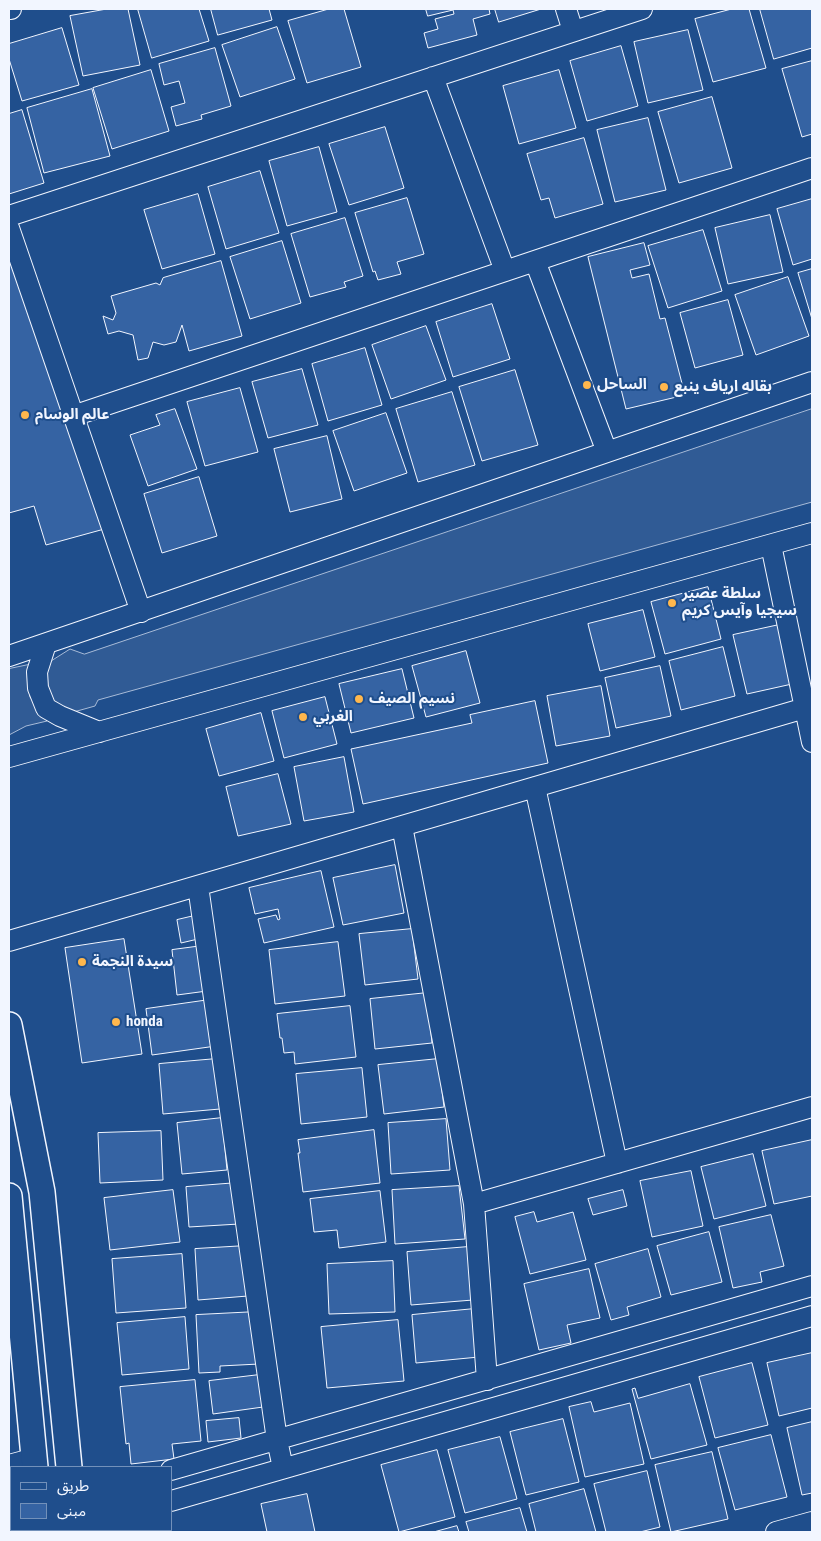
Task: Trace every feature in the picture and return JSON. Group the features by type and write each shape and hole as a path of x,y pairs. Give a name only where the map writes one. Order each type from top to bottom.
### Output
{"main road":[{"path":"9,1025 42,1192 69,1466"},
{"path":"9,1196 10,1223 35,1462"}],"street":[{"path":"566,9 573,31"},
{"path":"9,216 642,9"},
{"path":"433,77 505,271"},
{"path":"73,416 812,168"},
{"path":"9,228 140,612"},
{"path":"535,261 607,452"},
{"path":"9,656 812,382"},
{"path":"9,757 812,533"},
{"path":"771,544 812,742"},
{"path":"46,644 37,672 38,688 46,708 60,716 99,732"},
{"path":"9,941 805,708"},
{"path":"535,787 617,1163"},
{"path":"402,826 474,1204 487,1380"},
{"path":"198,886 283,1468"},
{"path":"474,1204 812,1107"},
{"path":"172,1470 812,1286"},
{"path":"172,1501 812,1316"},
{"path":"9,1465 35,1462"},
{"path":"776,1532 812,1522"}],"shaded area":[{"path":"812,409 812,502 98,700 95,706 70,713 53,705 43,676 51,661 70,649 84,654"},
{"path":"33,664 28,686 30,697 47,721 26,726 9,735 9,669"}],"building":[{"path":"107,9 128,9 140,65 83,76 70,16"},
{"path":"138,9 199,9 209,41 152,58"},
{"path":"211,9 269,9 272,20 218,35"},
{"path":"329,9 344,9 361,67 307,83 288,21"},
{"path":"426,9 489,9 490,14 473,19 477,35 428,48 424,33 438,29 435,19 454,14 453,10 428,16"},
{"path":"495,9 541,9 499,22"},
{"path":"732,9 749,9 766,68 713,82 695,19"},
{"path":"760,9 812,9 812,48 774,59"},
{"path":"277,27 295,79 240,97 222,45"},
{"path":"62,28 79,85 22,101 9,59 9,44"},
{"path":"688,30 703,90 648,103 634,42"},
{"path":"621,46 638,106 587,121 570,61"},
{"path":"215,48 231,106 201,115 202,119 176,126 171,107 185,103 179,81 164,85 159,64"},
{"path":"812,61 812,134 802,137 782,69"},
{"path":"151,70 169,131 112,149 93,88"},
{"path":"559,70 576,128 519,144 503,86"},
{"path":"92,89 110,156 44,173 27,108"},
{"path":"712,97 732,168 679,183 658,112"},
{"path":"22,110 44,183 9,194 9,114"},
{"path":"648,118 666,190 615,202 597,130"},
{"path":"385,127 404,188 349,205 329,144"},
{"path":"584,138 603,204 555,218 549,198 541,200 527,154"},
{"path":"319,147 337,212 287,226 269,161"},
{"path":"260,171 279,233 226,249 208,187"},
{"path":"198,194 215,254 162,269 144,210"},
{"path":"407,198 424,254 397,262 401,274 378,280 375,271 373,272 355,213"},
{"path":"812,199 812,259 793,265 777,209"},
{"path":"770,215 783,272 728,284 715,228"},
{"path":"345,218 363,276 344,282 346,287 310,297 291,234"},
{"path":"703,230 722,291 668,308 648,246"},
{"path":"282,241 301,303 250,319 230,257"},
{"path":"644,243 650,265 630,270 632,278 649,274 660,319 665,318 685,395 626,409 588,257"},
{"path":"9,254 108,528 46,545 34,506 9,513"},
{"path":"221,261 242,336 189,351 182,325 176,342 164,345 153,342 148,358 138,360 133,335 119,331 108,334 103,316 113,320 116,313 111,296 156,283 160,285 163,278"},
{"path":"812,269 812,319 798,273"},
{"path":"788,277 809,336 756,355 735,295"},
{"path":"728,300 743,355 695,368 680,313"},
{"path":"492,304 510,359 453,377 436,322"},
{"path":"426,326 446,380 391,399 372,345"},
{"path":"365,348 382,405 328,421 312,364"},
{"path":"302,369 318,425 268,438 252,382"},
{"path":"515,370 538,445 482,461 459,387"},
{"path":"240,388 258,452 205,466 187,402"},
{"path":"452,392 475,465 418,482 396,409"},
{"path":"175,409 197,469 148,486 130,435 160,425 156,415"},
{"path":"386,413 407,473 354,491 333,431"},
{"path":"327,436 342,499 290,512 274,449"},
{"path":"199,477 217,536 162,553 144,494"},
{"path":"708,587 721,639 665,654 651,602"},
{"path":"643,610 655,657 600,671 588,624"},
{"path":"779,625 792,684 747,694 733,635"},
{"path":"723,647 735,696 681,710 669,661"},
{"path":"466,651 480,703 426,717 412,666"},
{"path":"660,666 671,716 616,728 605,678"},
{"path":"402,669 414,718 351,733 339,684"},
{"path":"601,686 610,736 556,746 547,696"},
{"path":"325,697 337,744 284,758 272,711"},
{"path":"535,701 548,763 363,804 351,749 472,723 470,715"},
{"path":"261,713 274,761 219,776 206,729"},
{"path":"344,757 354,812 304,821 294,767"},
{"path":"278,774 291,824 238,836 226,787"},
{"path":"395,865 404,913 343,925 333,878"},
{"path":"321,871 334,927 264,943 258,919 276,915 278,920 280,919 278,909 255,914 249,888"},
{"path":"194,916 198,939 181,943 177,920"},
{"path":"412,929 418,979 365,985 359,934"},
{"path":"124,939 142,1054 82,1063 65,948"},
{"path":"338,942 345,996 275,1004 269,950"},
{"path":"202,946 207,991 177,995 172,950"},
{"path":"427,993 432,1043 375,1049 370,999"},
{"path":"209,1000 216,1046 152,1055 146,1009"},
{"path":"350,1006 356,1057 295,1064 294,1052 284,1053 277,1014"},
{"path":"216,1059 220,1109 163,1114 159,1064"},
{"path":"438,1059 444,1107 384,1114 378,1065"},
{"path":"362,1068 367,1117 301,1124 296,1074"},
{"path":"222,1118 227,1170 182,1174 177,1123"},
{"path":"446,1119 450,1170 391,1174 388,1123"},
{"path":"374,1130 380,1183 303,1192 298,1140"},
{"path":"161,1131 163,1180 100,1183 98,1133"},
{"path":"812,1140 812,1196 774,1204 762,1151"},
{"path":"753,1154 766,1206 714,1219 701,1167"},
{"path":"691,1171 703,1226 652,1237 640,1181"},
{"path":"237,1183 239,1224 189,1227 186,1187"},
{"path":"459,1186 465,1239 395,1244 392,1190"},
{"path":"173,1190 180,1242 110,1250 104,1198"},
{"path":"623,1190 627,1206 593,1215 588,1199"},
{"path":"380,1191 386,1242 339,1248 337,1230 314,1232 310,1199"},
{"path":"534,1212 537,1222 573,1212 586,1260 530,1274 515,1217"},
{"path":"771,1215 784,1266 760,1272 762,1282 733,1288 719,1227"},
{"path":"709,1232 722,1282 671,1295 657,1246"},
{"path":"245,1246 248,1296 198,1300 195,1249"},
{"path":"468,1247 473,1300 411,1305 407,1252"},
{"path":"648,1249 661,1297 627,1307 629,1315 611,1320 595,1264"},
{"path":"182,1254 186,1308 116,1313 112,1259"},
{"path":"393,1261 395,1312 329,1314 327,1264"},
{"path":"589,1269 600,1318 567,1325 571,1343 539,1350 524,1284"},
{"path":"474,1309 479,1357 416,1363 412,1315"},
{"path":"256,1312 259,1364 220,1366 220,1372 199,1373 196,1315"},
{"path":"185,1317 189,1369 122,1375 117,1323"},
{"path":"398,1320 404,1381 327,1388 321,1327"},
{"path":"812,1353 812,1408 779,1416 767,1363"},
{"path":"752,1363 768,1425 715,1438 699,1377"},
{"path":"259,1375 263,1407 213,1414 209,1381"},
{"path":"195,1380 201,1441 172,1444 174,1459 131,1464 129,1443 126,1444 120,1387"},
{"path":"690,1384 707,1445 651,1459 632,1389 635,1388 638,1398"},
{"path":"591,1402 594,1412 630,1403 644,1464 585,1477 569,1407"},
{"path":"239,1418 241,1438 208,1442 206,1421"},
{"path":"563,1419 579,1482 526,1495 510,1432"},
{"path":"812,1422 812,1493 802,1495 787,1428"},
{"path":"771,1435 787,1497 735,1510 718,1448"},
{"path":"500,1437 517,1499 465,1513 448,1450"},
{"path":"437,1450 455,1517 399,1532 381,1465"},
{"path":"712,1452 728,1519 671,1532 655,1465"},
{"path":"647,1471 660,1527 640,1532 606,1532 594,1484"},
{"path":"584,1489 596,1532 536,1532 529,1504"},
{"path":"307,1494 315,1532 267,1532 261,1504"},
{"path":"520,1508 527,1532 469,1532 466,1522"},
{"path":"457,1526 459,1532 434,1532"}],"place":[{"name":"الساحل","path":"587,385"},
{"name":"بقاله ارياف ينبع","path":"664,387"},
{"name":"عالم الوسام","path":"25,415"},
{"name":"سلطة عصير سيجيا وآيس كريم","path":"672,603"},
{"name":"نسيم الصيف","path":"359,699"},
{"name":"الغربي","path":"303,717"},
{"name":"سيدة النجمة","path":"82,962"},
{"name":"honda","path":"116,1022"}]}
